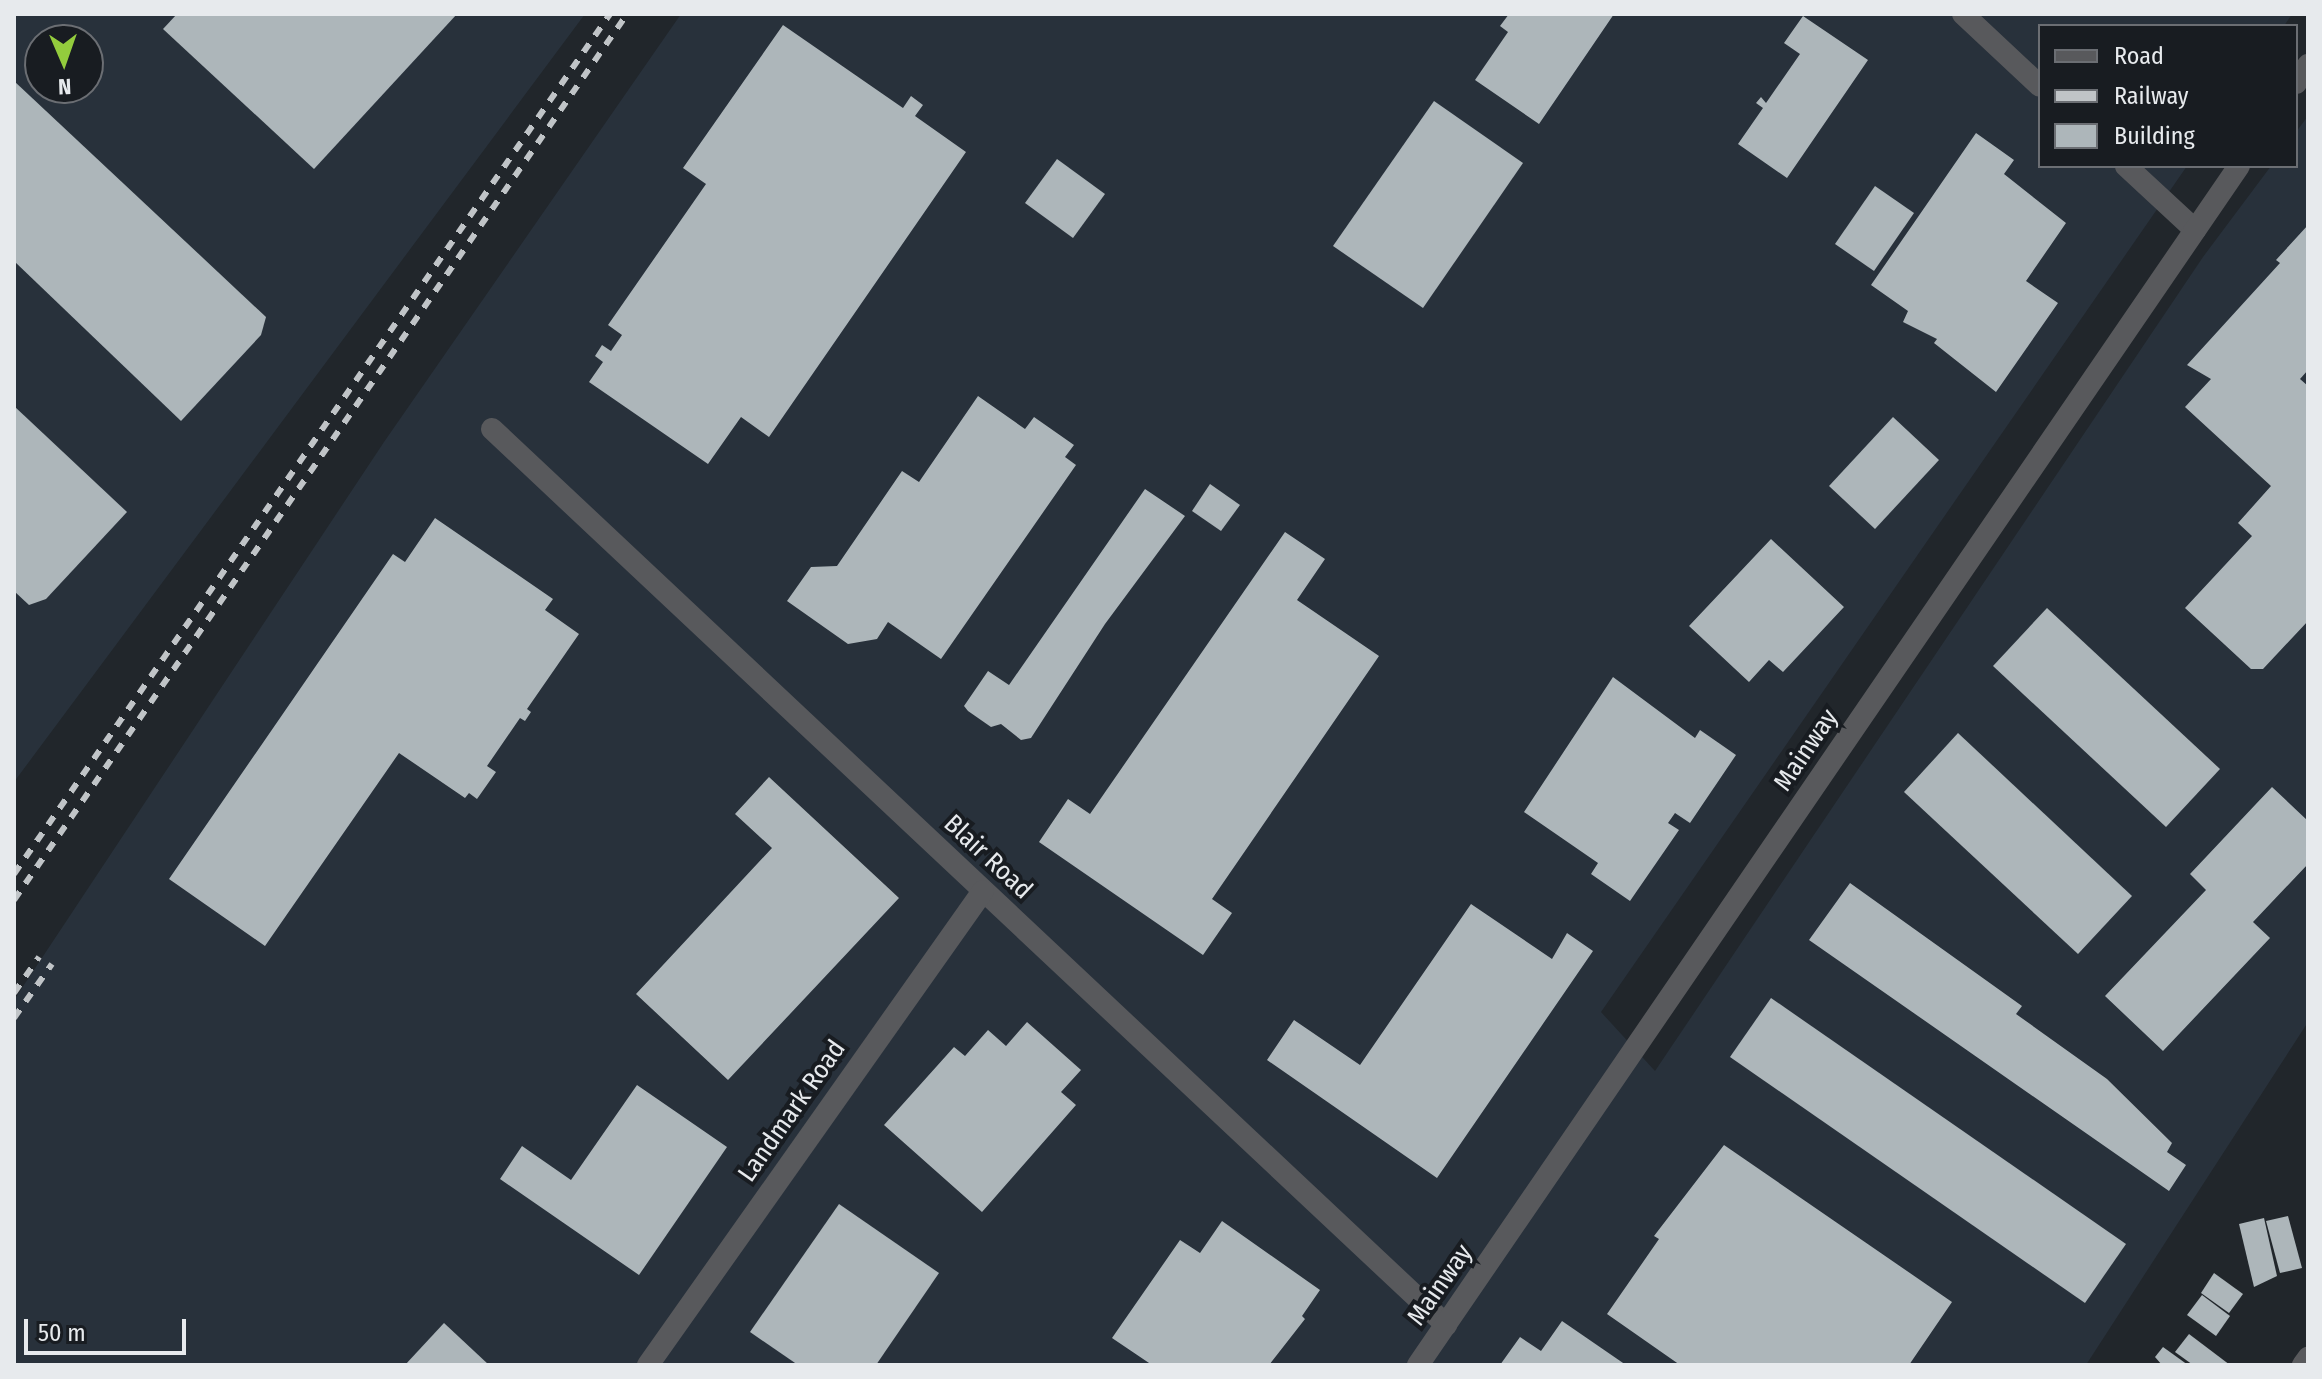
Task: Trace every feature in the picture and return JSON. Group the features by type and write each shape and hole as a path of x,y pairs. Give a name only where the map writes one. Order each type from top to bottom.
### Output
{"street":[{"path":"1963,14 2038,84"},
{"path":"2128,168 2195,230"},
{"name":"Mainway","path":"1418,1365 2238,168"},
{"name":"Blair Road","path":"492,429 1446,1325"},
{"name":"Landmark Road","path":"648,1365 983,891"},
{"path":"2303,1365 2308,1358"}],"shaded area":[{"path":"14,14 585,14 14,782"},
{"path":"681,14 2292,14 2285,24 2038,24 2038,168 2186,168 1601,1012 1655,1071 2203,257 2270,168 2298,168 2298,129 2308,116 2308,1022 2086,1365 14,1365 14,1000 384,442"}],"building":[{"path":"177,14 457,14 314,169 163,29"},
{"path":"1509,14 1614,14 1539,124 1475,80 1508,32 1500,26"},
{"path":"1803,16 1868,60 1787,178 1738,144 1763,108 1756,103 1761,97 1766,103 1800,54 1784,43"},
{"path":"783,25 903,108 911,96 923,105 915,116 966,152 769,437 741,417 708,464 589,382 603,362 595,356 602,345 611,351 622,335 608,325 706,184 683,168"},
{"path":"14,81 24,90 24,104 39,104 266,317 261,335 181,421 14,261"},
{"path":"1434,101 1523,163 1423,308 1333,246"},
{"path":"1976,133 2014,160 2004,174 2066,223 2026,281 2058,303 1996,392 1934,343 1937,339 1903,322 1908,311 1871,285"},
{"path":"1057,159 1105,194 1073,238 1025,203"},
{"path":"1875,186 1914,213 1874,271 1835,244"},
{"path":"2308,225 2308,370 2300,379 2308,386 2308,621 2263,669 2251,669 2185,608 2252,536 2238,523 2271,486 2185,407 2211,379 2187,365 2280,263 2276,260"},
{"path":"978,396 1025,429 1034,417 1074,445 1065,457 1076,465 941,659 888,622 877,639 848,644 787,601 811,567 837,566 902,471 919,482"},
{"path":"14,406 127,512 46,599 29,605 14,591"},
{"path":"1893,417 1939,460 1875,529 1829,486"},
{"path":"1210,484 1240,505 1221,531 1192,511"},
{"path":"1145,489 1185,516 1105,624 1031,738 1021,740 1001,724 991,727 968,711 964,706 988,671 1009,685"},
{"path":"435,518 553,599 545,610 579,634 527,709 531,712 525,721 520,718 487,766 496,772 477,799 469,793 465,798 399,753 265,946 169,879 393,554 405,562"},
{"path":"1285,532 1325,559 1297,600 1379,656 1212,899 1232,913 1203,955 1039,842 1068,799 1090,814"},
{"path":"1771,539 1844,607 1783,672 1769,660 1749,682 1689,626"},
{"path":"2047,608 2220,769 2166,827 1993,666"},
{"path":"1613,677 1695,738 1700,730 1736,755 1690,823 1675,813 1668,823 1679,830 1630,901 1591,874 1598,863 1524,812"},
{"path":"1958,733 2132,896 2078,954 1904,792"},
{"path":"769,777 899,898 728,1080 636,994 772,848 735,814"},
{"path":"2272,787 2308,821 2308,864 2253,922 2270,938 2163,1051 2105,996 2206,890 2190,874"},
{"path":"1850,883 2022,1006 2016,1014 2107,1079 2172,1143 2167,1152 2186,1165 2169,1191 1809,940"},
{"path":"1471,904 1552,959 1567,933 1593,951 1437,1178 1267,1060 1294,1020 1360,1065"},
{"path":"1771,998 2126,1244 2085,1303 1730,1057"},
{"path":"1027,1022 1081,1070 1061,1092 1076,1105 982,1212 884,1125 954,1047 965,1056 988,1030 1006,1046"},
{"path":"637,1085 727,1147 639,1275 500,1179 522,1146 571,1180"},
{"path":"1724,1145 1952,1302 1909,1365 1680,1365 1607,1314 1659,1239 1654,1236"},
{"path":"839,1204 939,1273 876,1365 798,1365 750,1332"},
{"path":"2288,1216 2302,1268 2280,1273 2266,1221"},
{"path":"2264,1218 2277,1276 2254,1287 2239,1224"},
{"path":"1222,1221 1320,1290 1302,1316 1305,1319 1269,1365 1152,1365 1112,1338 1180,1240 1200,1253"},
{"path":"2214,1273 2243,1294 2229,1313 2201,1293"},
{"path":"2202,1295 2230,1316 2216,1336 2187,1315"},
{"path":"1562,1321 1626,1365 1500,1365 1520,1337 1541,1351"},
{"path":"444,1323 489,1365 405,1365"},
{"path":"2189,1334 2230,1365 2193,1365 2175,1352"},
{"path":"2163,1347 2188,1365 2162,1365 2155,1357"}],"railway":[{"path":"14,874 610,14"},
{"path":"14,900 627,14"},
{"path":"14,993 39,957"},
{"path":"14,1018 52,964"}]}
